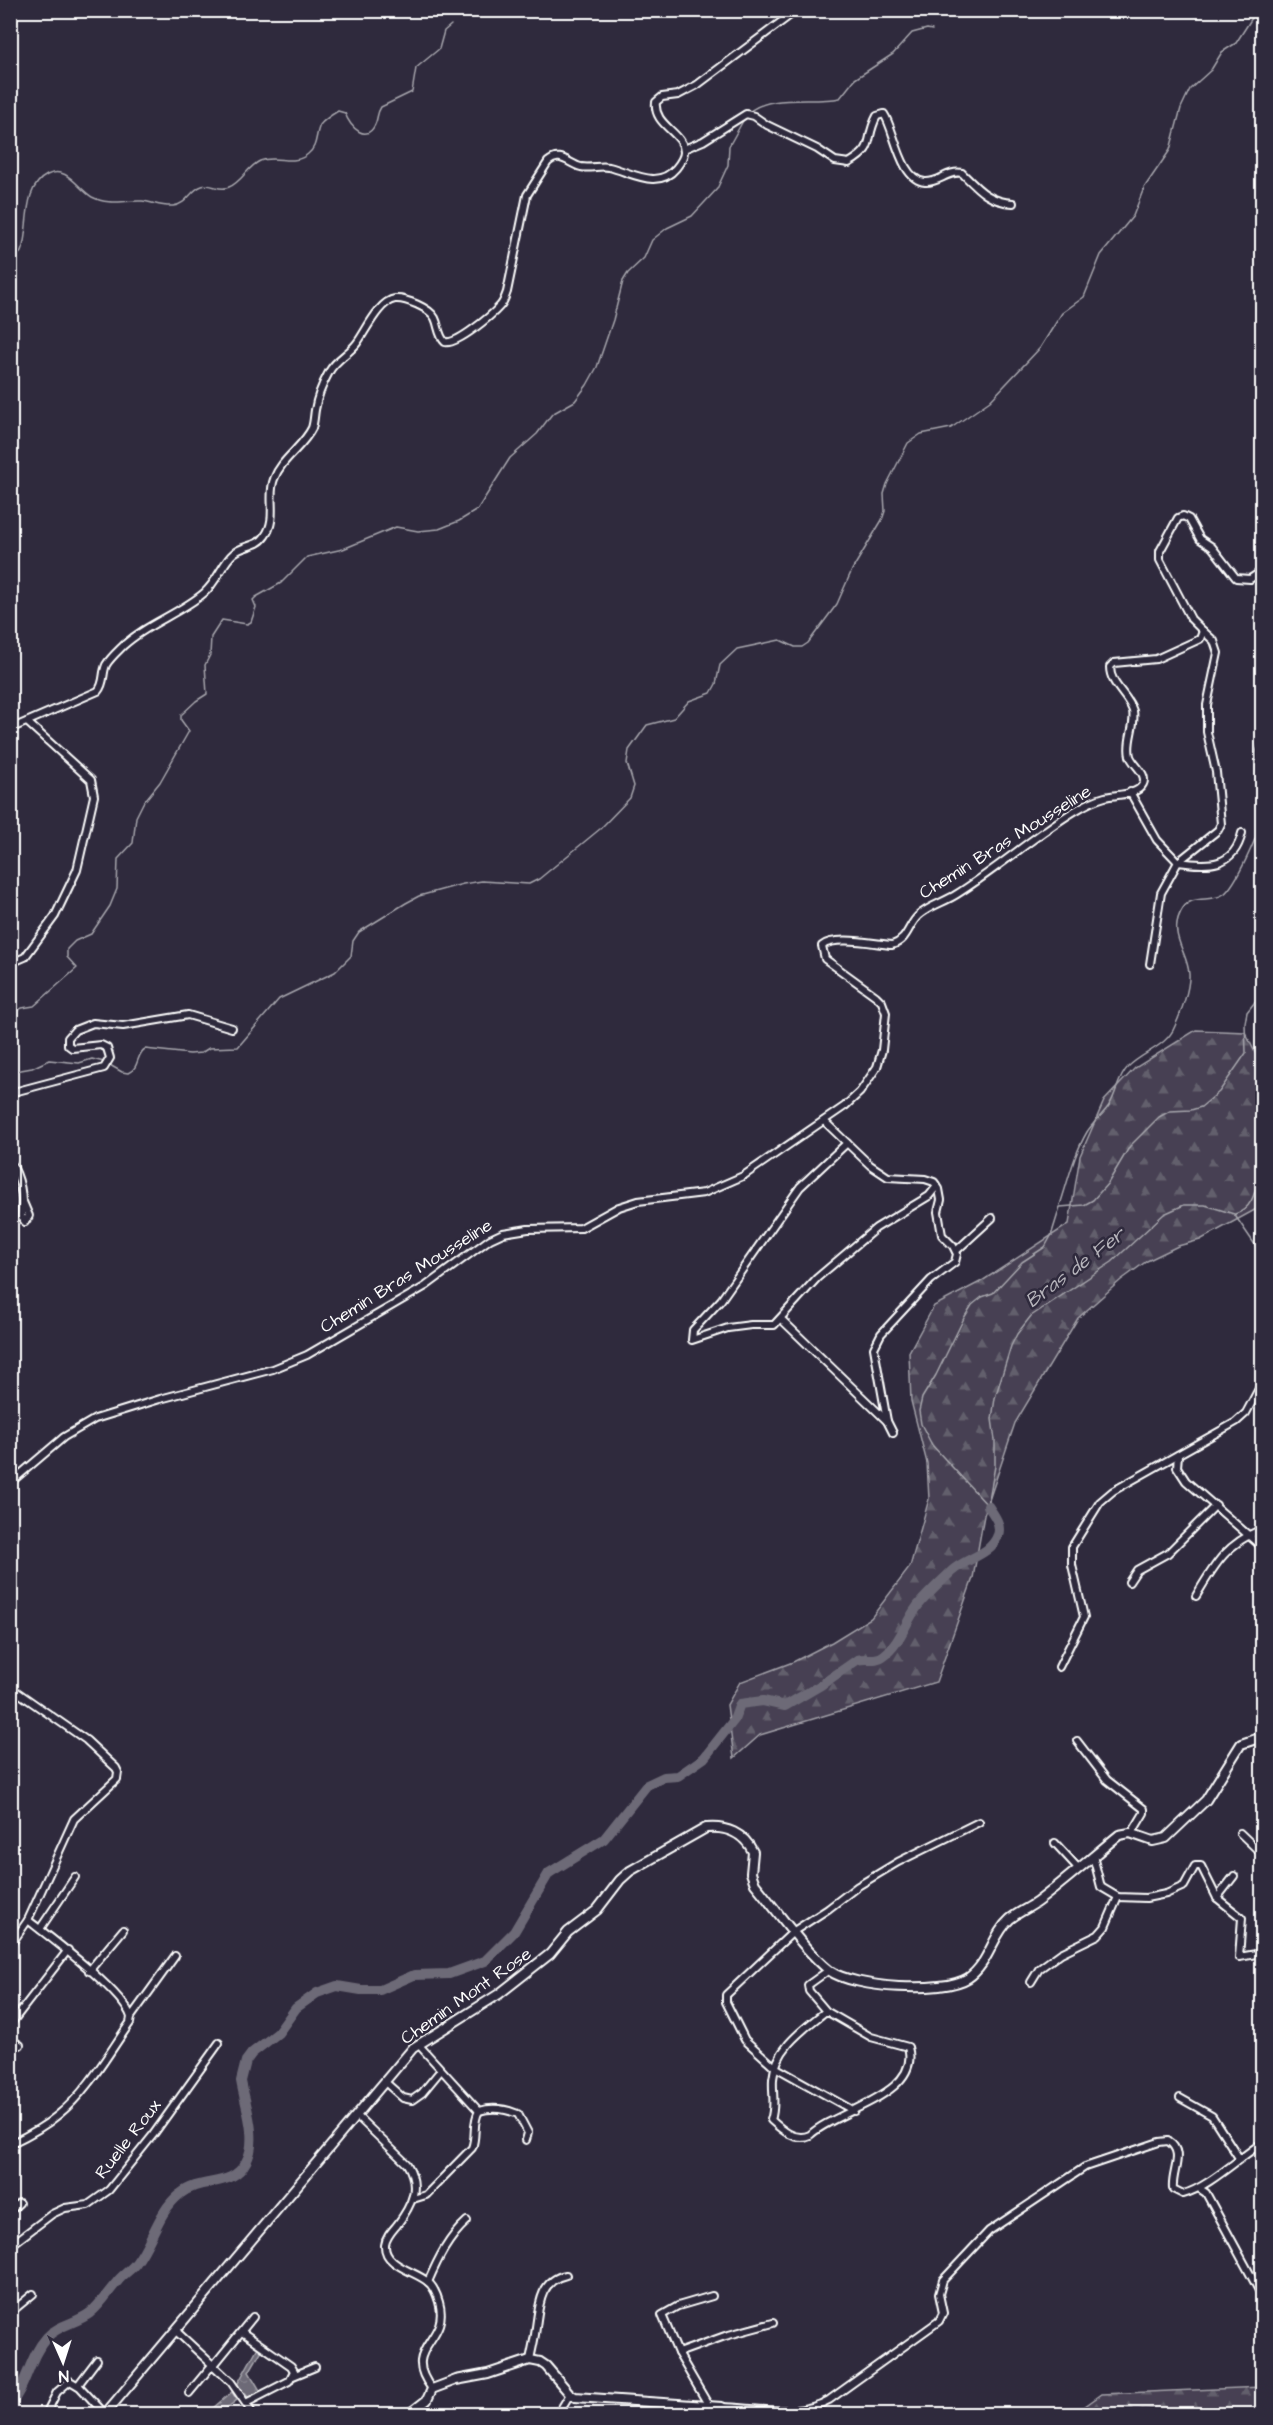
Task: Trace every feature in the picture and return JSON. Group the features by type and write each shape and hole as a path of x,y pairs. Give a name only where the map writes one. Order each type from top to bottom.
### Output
{"street":[{"path":"10,729 98,691 102,687 107,664 124,645 143,629 191,603 220,575 234,553 262,540 272,520 273,480 312,427 316,403 329,370 356,344 386,303 396,299 402,300 431,312 436,320 441,339 450,343 465,335 499,307 507,292 527,195 548,162 556,156 581,167 606,166 657,181 670,175 680,164 685,153 683,143 663,123 656,109 656,102 662,97 678,95 697,86 797,10"},
{"path":"684,149 703,141 746,114 817,149 835,161 849,163 864,153 869,144 876,116 884,114 888,120 894,144 910,171 918,179 931,181 955,171 962,173 984,195 999,202 1012,203"},
{"path":"1150,964 1161,893 1178,862 1218,830 1221,824 1216,772 1207,732 1207,705 1218,653 1214,641 1191,618 1160,560 1161,551 1178,518 1183,516 1189,519 1200,539 1212,547 1236,578 1250,579 1263,571"},
{"path":"1203,631 1200,639 1167,656 1114,663 1110,668 1112,678 1133,711 1130,756 1144,780 1139,788 1130,792 1157,840 1178,862 1200,865 1217,863 1233,854 1239,847 1242,832"},
{"path":"10,957 18,960 25,957 55,916 77,870 94,796 91,780 27,722"},
{"name":"Chemin Bras Mousseline","path":"10,1483 64,1437 95,1419 273,1369 308,1355 426,1286 490,1239 503,1233 528,1229 581,1228 619,1207 638,1201 704,1192 743,1176 824,1121 860,1092 877,1067 882,1050 886,1013 882,1002 825,959 822,946 826,942 839,940 892,945 899,943 904,939 916,917 966,888 1059,821 1103,797 1130,792"},
{"path":"10,1093 104,1068 110,1058 107,1048 101,1045 72,1048 68,1045 68,1038 75,1030 88,1024 123,1026 188,1015 232,1028"},
{"path":"824,1121 870,1165 888,1177 925,1179 937,1186 941,1200 938,1212 939,1224 942,1234 956,1251"},
{"path":"847,1143 800,1187 721,1300 693,1330 692,1340 728,1328 751,1324 771,1326 781,1320 817,1278 876,1228 929,1196 937,1186"},
{"path":"10,1161 21,1183 23,1202"},
{"path":"892,1433 887,1421 874,1348 881,1334 924,1287 955,1262 956,1251 992,1218"},
{"path":"781,1320 887,1421"},
{"path":"1059,1667 1084,1617 1072,1565 1071,1554 1074,1541 1100,1502 1107,1495 1242,1418 1263,1383"},
{"path":"1178,1455 1180,1474 1263,1547"},
{"path":"1129,1582 1137,1570 1168,1553 1216,1505"},
{"path":"1196,1596 1222,1555 1247,1535 1263,1529"},
{"path":"10,1687 86,1740 118,1772 117,1779 75,1819 28,1920 10,1946"},
{"path":"1077,1741 1107,1780 1143,1809 1144,1813 1132,1833 1153,1841 1166,1838 1206,1800 1241,1744 1263,1737"},
{"path":"854,2111 775,2067 745,2040 725,1999 730,1991 794,1931 858,1886 898,1862 979,1822"},
{"name":"Chemin Mont Rose","path":"105,2414 418,2044 499,1994 550,1954 568,1932 597,1910 620,1880 630,1871 706,1828 718,1827 734,1832 748,1842 753,1852 750,1873 752,1880 813,1955 829,1970 845,1977 923,1989 955,1984 968,1978 977,1970 1009,1919 1037,1902 1119,1835 1132,1833"},
{"path":"1240,1833 1263,1854"},
{"path":"1055,1843 1078,1868"},
{"path":"1093,1856 1101,1887 1118,1898 1146,1898 1176,1891 1184,1886 1193,1868 1199,1865 1204,1870 1217,1898 1240,1916 1243,1922 1239,1957 1263,1953"},
{"path":"40,1929 75,1876"},
{"path":"1217,1898 1234,1876"},
{"path":"1031,1982 1039,1969 1061,1953 1098,1935 1105,1927 1118,1898"},
{"path":"28,1920 68,1950 126,2006 131,2017"},
{"path":"89,1971 123,1930"},
{"path":"10,2025 68,1950"},
{"path":"10,2144 40,2128 59,2114 79,2094 175,1956"},
{"path":"826,2011 801,2029 775,2067 773,2079 775,2105 771,2120 790,2135 806,2137 815,2130 854,2111 901,2081 910,2064 909,2050 906,2046 871,2037 826,2011 809,1990 808,1985 829,1970"},
{"path":"10,2039 20,2045"},
{"name":"Ruelle Roux","path":"10,2246 52,2214 65,2208 88,2205 109,2190 153,2135 219,2043"},
{"path":"418,2044 478,2110"},
{"path":"385,2082 403,2098 412,2100 422,2093 441,2070"},
{"path":"1180,2098 1212,2116 1239,2158"},
{"path":"478,2110 499,2109 518,2114 528,2133 526,2140"},
{"path":"413,2199 420,2199 426,2195 472,2148 475,2138 475,2116 478,2110"},
{"path":"356,2115 407,2164 415,2183 413,2199 388,2237 385,2246 387,2255 392,2261 428,2282 435,2291 441,2316 436,2334 421,2356 420,2367 423,2377 432,2389"},
{"path":"409,2415 427,2400 432,2389 456,2379 488,2374 530,2360 546,2366 570,2394 586,2398 709,2406 724,2411 812,2408 829,2400 939,2321 943,2313 939,2294 943,2280 989,2231 1085,2167 1168,2140 1177,2151 1173,2189 1183,2194 1200,2189 1239,2158 1263,2143"},
{"path":"1200,2189 1206,2193 1263,2296"},
{"path":"10,2211 19,2203"},
{"path":"428,2282 445,2246 467,2221"},
{"path":"530,2360 541,2296 550,2282 558,2276 566,2275"},
{"path":"10,2313 33,2294"},
{"path":"709,2406 678,2353 662,2318 663,2313 712,2296"},
{"path":"189,2393 243,2332 253,2317"},
{"path":"678,2353 716,2338 773,2323"},
{"path":"176,2331 214,2364 253,2415"},
{"path":"243,2332 291,2366 293,2376"},
{"path":"78,2385 97,2360"},
{"path":"246,2403 289,2381 293,2376 315,2367"},
{"path":"46,2415 57,2392 70,2381 78,2385 105,2414"},
{"path":"558,2415 570,2394"}],"green space":[{"path":"1196,1030 1245,1032 1262,1067 1262,1206 1200,1240 1178,1246 1147,1261 1121,1280 1078,1318 1015,1423 984,1515 973,1578 936,1682 760,1735 734,1758 727,1705 740,1682 793,1662 871,1618 910,1567 929,1499 927,1463 911,1401 909,1352 934,1306 982,1281 1069,1224 1080,1156 1104,1101 1135,1068"},
{"path":"1262,2387 1262,2414 1074,2414 1102,2394"}],"water":[{"path":"258,2347 262,2350 249,2372 261,2392 249,2398 237,2385"},
{"path":"232,2392 237,2400 219,2414 206,2414"}],"waterway":[{"path":"108,1064 128,1073 132,1071 145,1049 190,1054 201,1053 209,1048 238,1047 279,999 335,972 351,956 353,941 359,932 406,903 419,896 463,884 482,881 529,884 539,879 600,829 630,798 634,786 627,763 629,750 647,725 674,718 689,701 711,693 716,684 720,665 737,649 780,640 795,647 802,647 808,643 837,604 852,570 882,520 887,484 908,443 921,434 951,428 990,401 1040,348 1062,313 1084,297 1101,255 1133,216 1144,188 1170,150 1181,108 1190,89 1211,70 1222,52 1236,43 1257,10"},
{"path":"10,264 21,252 23,246 30,197 39,181 47,175 54,173 66,175 98,200 142,201 169,206 182,203 194,191 205,185 229,187 238,182 260,161 266,159 296,160 308,154 315,144 320,125 338,111 345,113 347,119 359,132 364,133 373,129 381,107 412,92 416,68 439,49 444,31 451,25"},
{"path":"748,113 757,107 779,101 840,98 855,79 893,54 912,33 932,30"},
{"path":"10,1016 22,1008 34,1006 77,968 67,957 67,949 75,941 91,934 110,906 117,889 118,859 133,843 136,817 143,803 160,782 189,731 181,720 181,715 207,694 205,665 210,655 211,637 222,620 247,624 251,622 256,607 253,600 281,583 307,557 343,549 396,527 418,531 439,529 477,510 510,458 537,434 552,414 575,401 587,385 597,367 623,281 644,258 652,240 667,228 692,216 717,189 728,165 729,146 744,119"},
{"path":"1262,696 1259,704 1262,734 1256,753 1257,773 1262,787"},
{"path":"1060,1205 1082,1140 1089,1128 1110,1104 1125,1071 1166,1039 1177,1021 1189,980 1188,966 1177,934 1178,917 1183,908 1192,901 1219,897 1229,889 1246,860 1262,821"},
{"path":"988,1506 932,1445 921,1424 919,1411 922,1398 964,1318 972,1305 982,1297 993,1293 1022,1262 1045,1247 1060,1207 1084,1205 1093,1200 1108,1183 1130,1146 1159,1117 1170,1111 1201,1107 1219,1092 1246,1053 1247,1012 1262,993"},
{"path":"10,1072 32,1068 49,1060 79,1063 92,1059 104,1062"},
{"path":"1235,1214 1242,1211 1251,1201 1262,1166"},
{"name":"Bras de Fer","path":"988,1505 995,1466 992,1419 995,1398 1011,1346 1031,1316 1112,1262 1164,1214 1184,1205 1205,1205 1234,1214 1262,1255"},
{"path":"10,2405 36,2353 47,2337 90,2313 98,2306 119,2279 136,2263 172,2201 198,2185 233,2176 246,2162 251,2143 250,2122 241,2081 246,2061 252,2053 278,2033 296,2008 317,1993 337,1986 380,1990 414,1975 449,1974 485,1961 514,1932 549,1873 604,1839 647,1785 664,1777 678,1776 704,1758 734,1720 740,1704 763,1701 785,1706 857,1660 877,1659 889,1651 917,1607 929,1593 952,1571 984,1552 995,1542 999,1527 988,1506"},
{"path":"1133,2414 1152,2410 1171,2414"}]}
